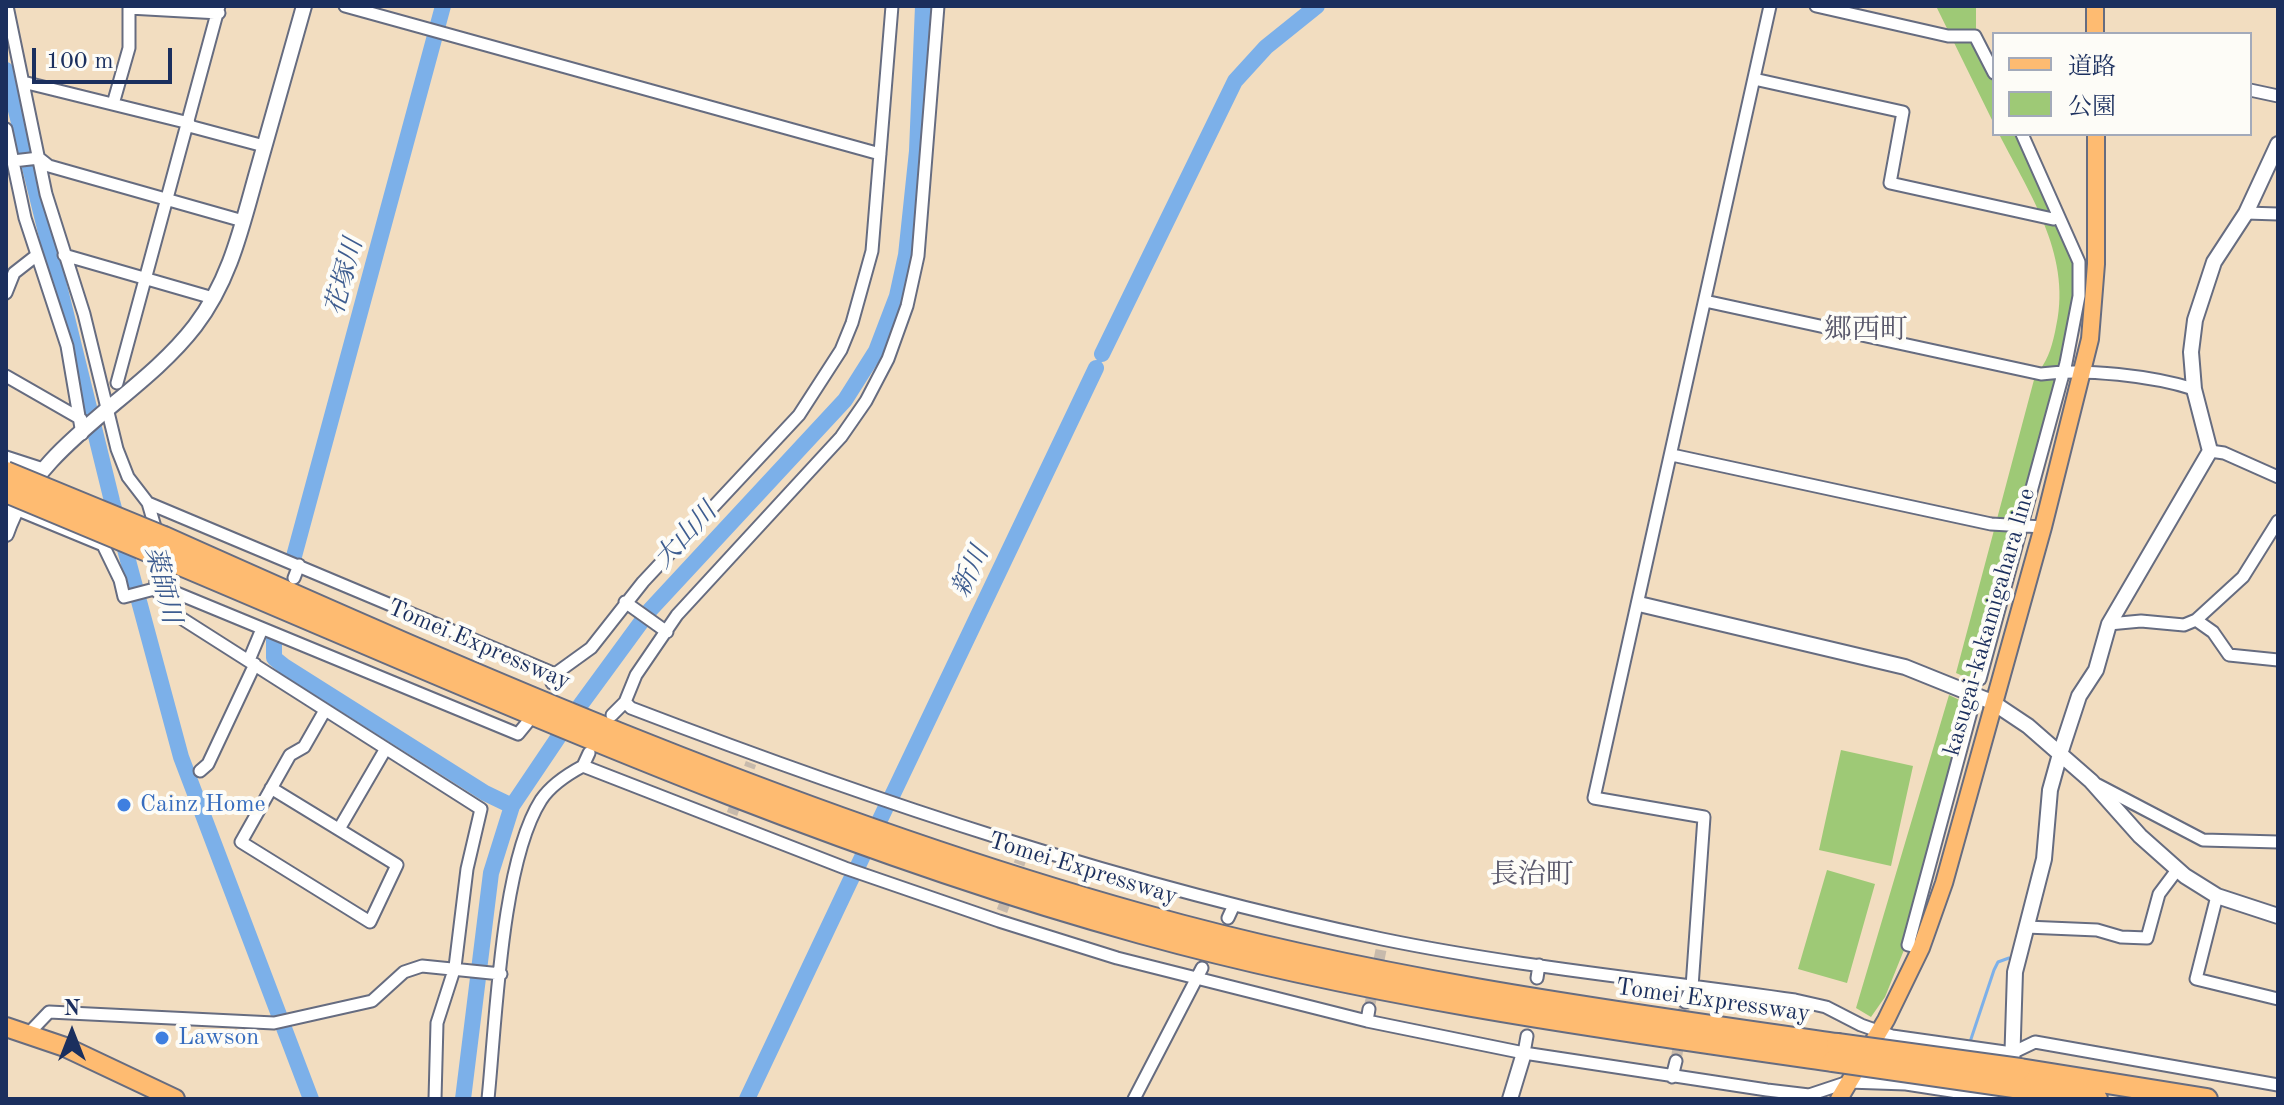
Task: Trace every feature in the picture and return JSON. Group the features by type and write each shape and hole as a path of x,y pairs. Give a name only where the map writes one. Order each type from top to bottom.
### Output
{"highway":[{"name":"Tomei Expressway","path":"6,472 164,547 541,715 597,733 884,842 1146,916 1326,961 1835,1053 2207,1099"},
{"name":"Tomei Expressway","path":"9,502 164,547"},
{"path":"6,1027 111,1067 175,1099"},
{"name":"Tomei Expressway","path":"2016,1077 2097,1099"}],"main road":[{"path":"2095,6 2095,32"},
{"name":"kasugai-kakamigahara line","path":"1839,1099 1879,1033 1921,948 1944,883 2043,527 2083,373 2096,264 2096,136"}],"street":[{"path":"7,6 37,157 84,314 106,413 128,477 148,503 159,547 151,590"},
{"path":"6,534 9,502 81,426 106,413 168,358 213,298 231,264 304,6"},
{"path":"345,6 880,154"},
{"path":"148,503 299,565 554,679 591,648 627,603 799,415 825,379 852,323 872,251 892,6"},
{"path":"488,1099 496,973 524,836 542,798 566,775 583,766 597,733 625,702 636,675 664,630 841,437 866,401 888,359 907,306 918,256 938,6"},
{"path":"1685,1002 1692,987 1704,817 1594,798 1770,6"},
{"path":"1816,6 1948,36 1975,36 1992,69"},
{"path":"113,104 129,48 129,7 219,10 117,383"},
{"path":"1754,79 1903,112 1890,183 2053,219"},
{"path":"23,82 264,146"},
{"path":"2252,90 2278,96"},
{"path":"6,129 11,161 37,255 63,332 81,426"},
{"path":"1980,679 2076,322 2079,262 2023,136"},
{"path":"2016,1077 2015,972 2044,859 2050,790 2060,754 2079,696 2096,670 2109,624 2210,451 2194,389 2191,352 2195,320 2214,262 2246,213 2278,144"},
{"path":"11,161 37,157 49,166 243,221"},
{"path":"2246,213 2278,214"},
{"path":"6,293 14,273 37,255"},
{"path":"64,255 213,298"},
{"path":"1705,301 2041,374 2083,373 2176,383 2194,389"},
{"path":"6,376 81,426"},
{"path":"2210,451 2224,453 2278,477"},
{"path":"1672,455 1991,524 2043,527"},
{"path":"6,457 43,469"},
{"path":"9,502 103,545 120,580 124,597 162,587 518,734 541,715"},
{"path":"2109,624 2141,621 2184,625 2196,620 2243,577 2278,521"},
{"path":"294,578 299,565"},
{"path":"151,590 181,618 324,712 481,809 467,869 457,968 437,1023 435,1099"},
{"path":"627,603 664,630"},
{"path":"1639,604 1905,667 1992,702 2028,726 2091,781 2140,836 2177,870 2217,896 2278,916"},
{"path":"2196,620 2213,632 2229,655 2278,660"},
{"path":"281,622 283,638"},
{"path":"200,771 208,764 252,662 262,629"},
{"path":"625,702 631,708 752,759 1022,853 1382,944 1538,972 1692,987 1826,1007 1879,1033 2016,1077"},
{"path":"1921,948 1908,945 1972,708"},
{"path":"271,788 397,865 370,922 241,842 271,788 290,755 304,747 324,712"},
{"path":"339,829 385,750"},
{"path":"583,766 1000,916 1199,974 1524,1053 1809,1095 1848,1082 1906,1084 1951,1095 2003,1099"},
{"path":"2091,781 2203,840 2278,842"},
{"path":"2026,927 2097,930 2121,937 2147,938 2159,894 2177,870"},
{"path":"2217,896 2196,979 2278,999"},
{"path":"1228,918 1234,905"},
{"path":"28,1034 49,1012 274,1023 372,1001 390,982 413,969 457,968 496,973"},
{"path":"1134,1099 1199,974"},
{"path":"1510,1099 1527,1036"},
{"path":"2016,1077 2035,1042 2278,1085"},
{"path":"1672,1077 1676,1061"}],"green space":[{"path":"1936,6 1976,6 1976,41 1992,75 1992,120"},
{"path":"2000,136 2021,136 2075,266 2075,307 1977,682 1956,673 2035,376 2050,350 2059,305 2059,279 2054,253 2036,205"},
{"path":"1949,695 1970,705 1906,945 1885,997 1871,1017 1856,1008"},
{"path":"1841,750 1913,766 1891,866 1819,850"},
{"path":"1827,870 1875,884 1847,983 1798,969"}],"waterway":[{"name":"花塚川","path":"293,560 443,6"},
{"name":"大山川","path":"463,1099 491,873 512,806 650,610 845,400 876,351 897,296 906,255 917,151 923,6"},
{"name":"新川","path":"1102,354 1235,81 1266,47 1317,6"},
{"name":"薬師川","path":"6,70 112,501 181,757 311,1099"},
{"name":"新川","path":"891,798 1096,368"},
{"name":"花塚川","path":"274,639 274,658 284,666 485,793 512,806"},
{"name":"新川","path":"857,868 886,807"},
{"name":"新川","path":"747,1099 853,875"},
{"path":"1970,1042 1994,970 1998,962 2009,958"}],"tunnel":[{"path":"732,814 751,763"},
{"path":"1002,911 1021,859"},
{"path":"1369,1009 1381,950"},
{"path":"1676,1061 1685,1002"}],"place":[{"name":"Cainz Home","path":"124,805"},
{"name":"Lawson","path":"162,1038"}],"district":[{"name":"郷西町","path":"1866,331"},
{"name":"長治町","path":"1532,876"}]}
